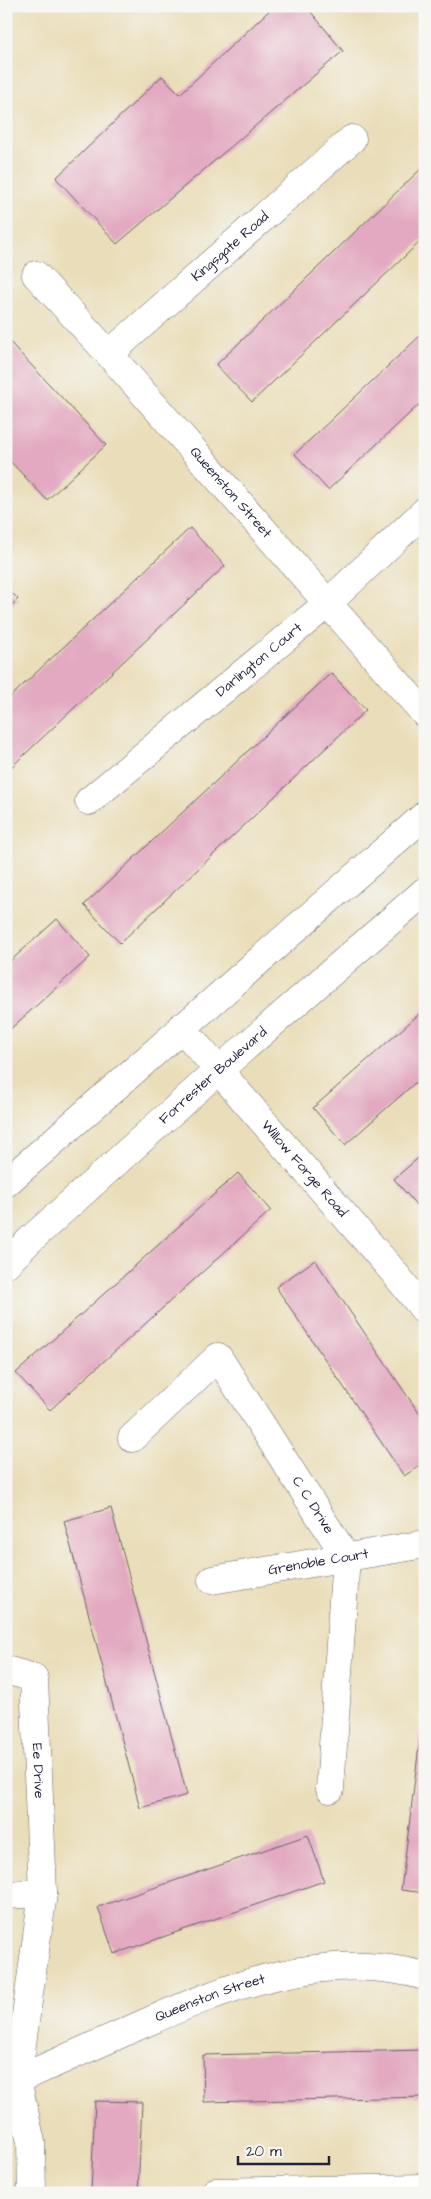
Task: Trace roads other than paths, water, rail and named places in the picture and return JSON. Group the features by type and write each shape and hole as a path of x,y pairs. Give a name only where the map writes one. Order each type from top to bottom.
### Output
{"street":[{"name":"Kingsgate Road","path":"109,354 352,139"},
{"name":"Queenston Street","path":"36,275 109,354 425,714"},
{"name":"Darlington Court","path":"89,802 328,603 425,511"},
{"path":"6,1183 425,815"},
{"name":"Forrester Boulevard","path":"6,1264 30,1240 219,1070 425,891"},
{"name":"Willow Forge Road","path":"181,1028 392,1270 425,1311"},
{"name":"C C Drive","path":"132,1438 218,1357 346,1557"},
{"name":"Grenoble Court","path":"212,1580 425,1544"},
{"path":"330,1789 346,1557"},
{"name":"Ee Drive","path":"6,1670 34,1678 43,1893 12,2080"},
{"path":"6,1896 43,1893"},
{"name":"Queenston Street","path":"12,2080 191,2002 239,1985 287,1973 335,1966 382,1967 425,1976"},
{"path":"12,2080 31,2142 32,2193"},
{"path":"214,2192 425,2188"}]}
